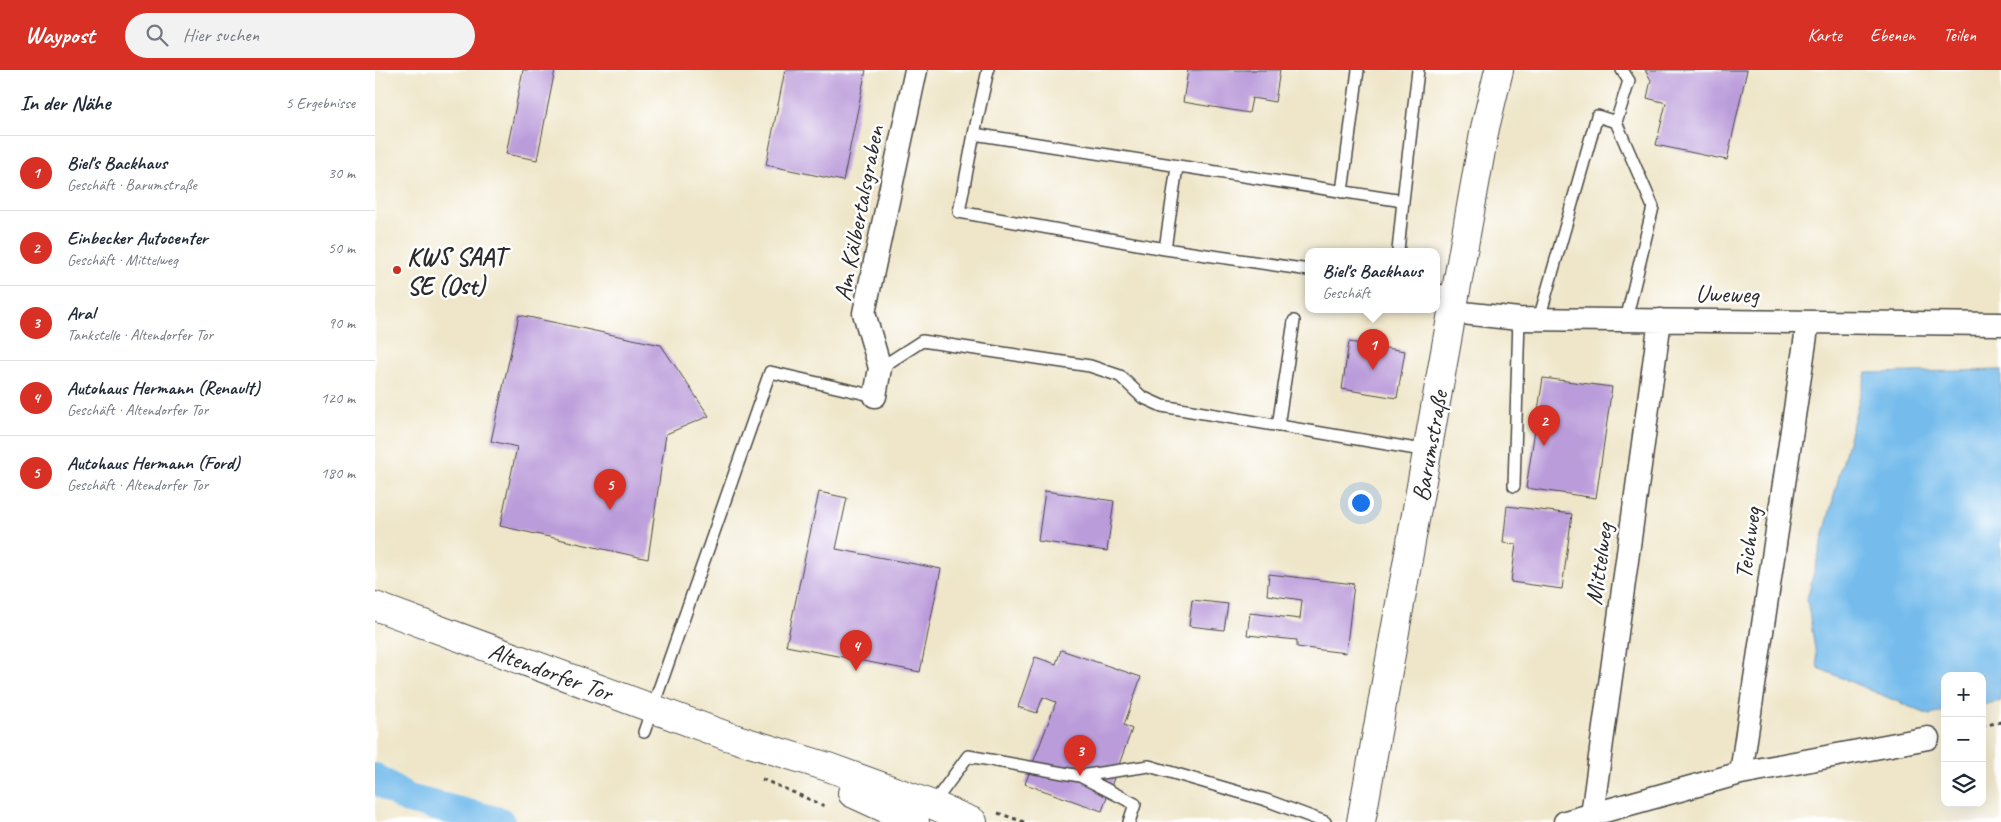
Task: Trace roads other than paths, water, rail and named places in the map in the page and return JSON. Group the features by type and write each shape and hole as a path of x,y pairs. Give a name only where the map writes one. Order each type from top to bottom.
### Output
{"main road":[{"name":"Barumstraße","path":"1361,822 1428,451 1448,298 1499,70"},
{"name":"Altendorfer Tor","path":"375,606 648,720 727,736 827,767 924,813 973,822"}],"street":[{"name":"Am Kälbertalsgraben","path":"875,396 880,368 864,313 916,70"},
{"name":"Uweweg","path":"1448,298 1529,319 2001,324"},
{"name":"Mittelweg","path":"1592,814 1659,320"},
{"name":"Teichweg","path":"1741,773 1808,322"},
{"path":"1565,822 1741,773 1928,738"}],"lane":[{"path":"988,70 959,212 1165,249 1305,269"},
{"path":"1342,192 1358,70"},
{"path":"1398,248 1418,70"},
{"path":"1622,70 1629,81 1616,122 1653,207 1626,320"},
{"path":"1514,486 1529,319 1597,116 1616,122"},
{"path":"974,134 1403,201"},
{"path":"1165,249 1177,167"},
{"path":"1278,426 1295,321"},
{"path":"880,368 922,341 1091,366 1120,376 1142,397 1162,406 1428,451"},
{"path":"648,720 770,372 875,396"},
{"path":"924,813 968,756 1080,776 1135,804 1129,822"},
{"path":"1080,776 1149,766 1266,800 1325,822"}],"water":[{"path":"2001,370 2001,701 1986,704 1986,672 1941,672 1941,713 1929,715 1818,668 1807,599 1866,373"}],"waterway":[{"path":"375,778 408,799 500,822"}],"place":[{"name":"KWS SAAT SE (Ost)","path":"397,270"},
{"name":"Biel's Backhaus","path":"1373,370"},
{"name":"Einbecker Autocenter","path":"1544,446"},
{"name":"Autohaus Hermann (Ford)","path":"610,510"},
{"name":"Autohaus Hermann (Renault)","path":"856,671"},
{"name":"Aral","path":"1080,776"}]}
